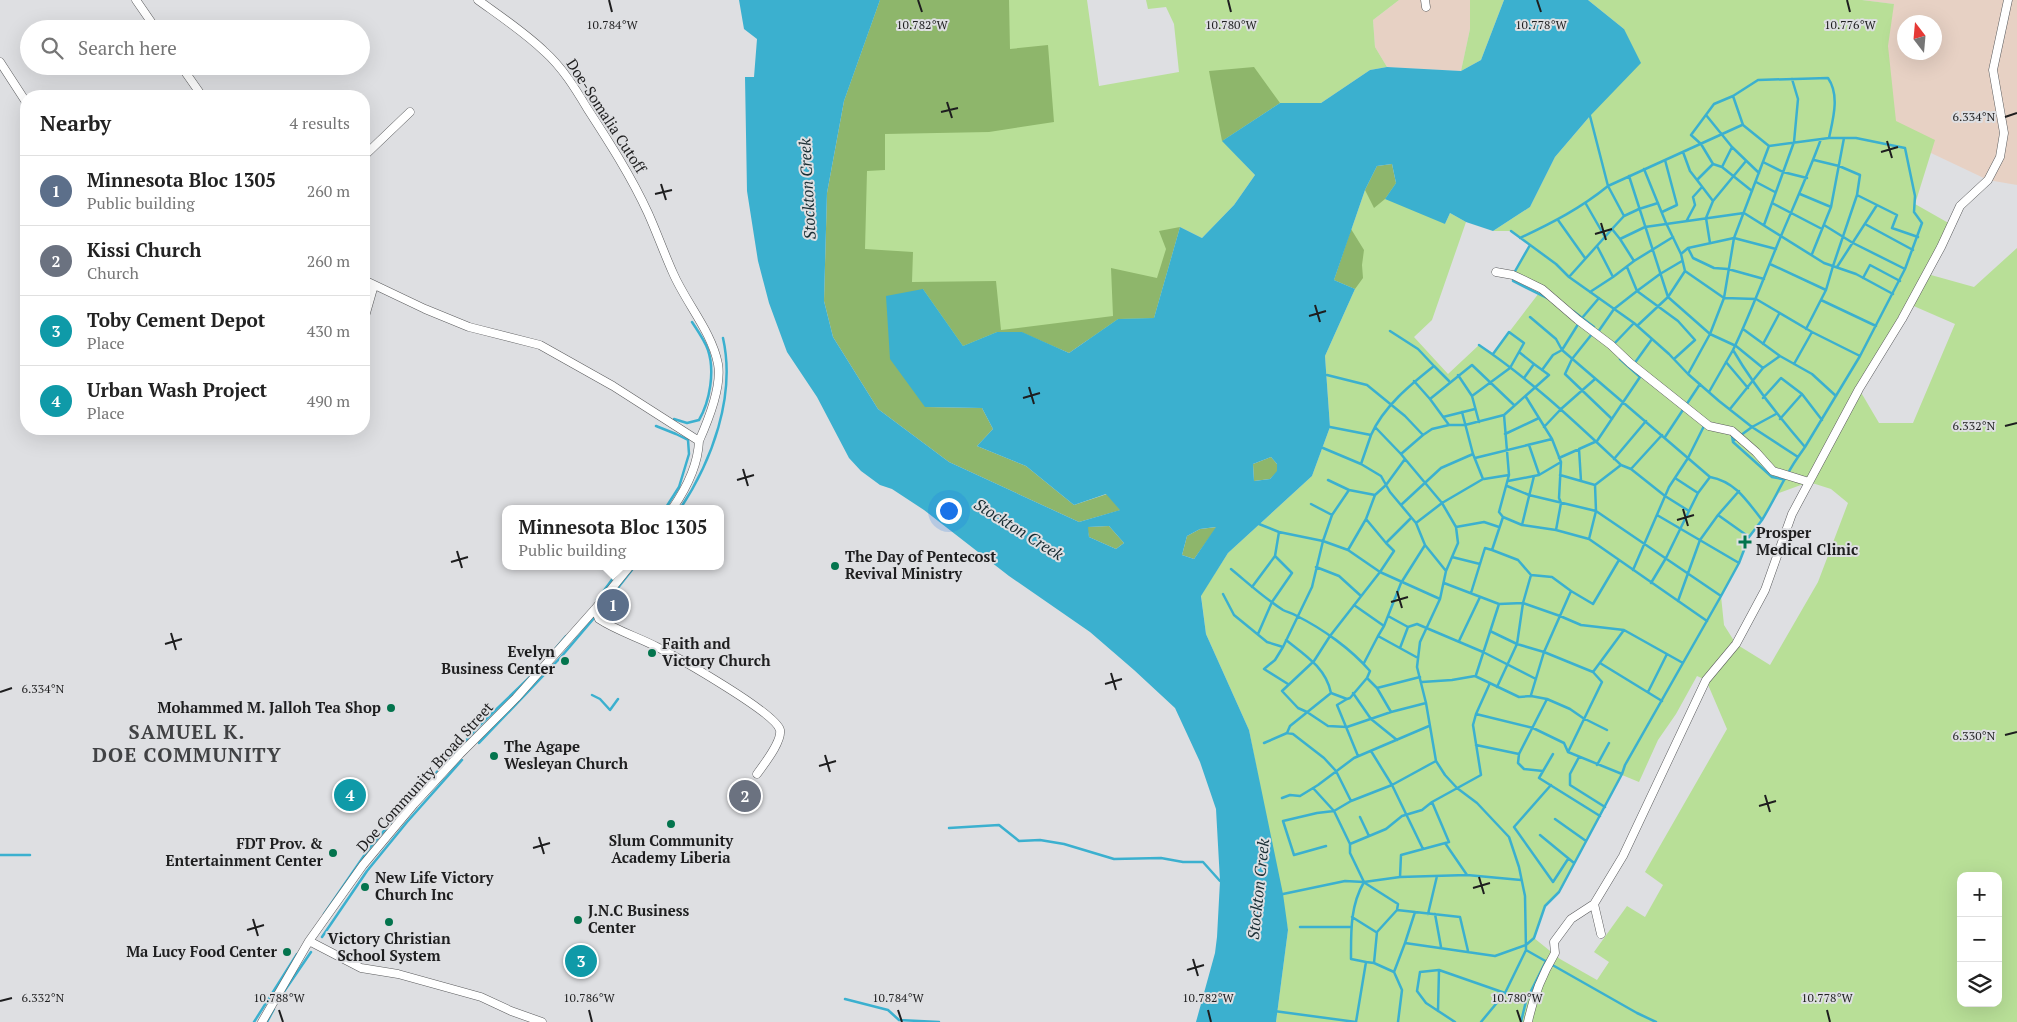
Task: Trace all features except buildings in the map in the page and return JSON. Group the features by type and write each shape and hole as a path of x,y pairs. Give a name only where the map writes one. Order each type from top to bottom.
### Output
{"street":[{"path":"136,0 150,20"},
{"name":"Doe-Somalia Cutoff","path":"478,0 545,51 561,69 630,177 648,213 686,300 712,342 718,366 718,382 715,395 698,441"},
{"path":"1528,1022 1532,1000 1545,970 1555,954 1554,942 1570,919 1594,904 1623,856 1706,680 1736,644 1765,590 1792,514 1859,389 1877,362 1952,225 1960,206 1988,180 2000,157 2004,133 1993,70 2008,0"},
{"path":"0,62 20,93"},
{"path":"187,75 198,90"},
{"path":"370,150 410,112"},
{"path":"1496,272 1513,275 1542,289 1611,345 1630,363 1710,426 1732,431 1756,452 1773,471 1809,482"},
{"path":"370,283 425,309 469,326 540,345 613,386 698,441 695,464 682,494 675,505"},
{"path":"370,299 374,285"},
{"name":"Doe Community Broad Street","path":"262,1022 309,941 363,866 414,804 460,754 516,698 595,609 627,570"},
{"path":"595,609 599,619 657,647 762,710 778,727 780,736 774,750 757,774"},
{"path":"1594,904 1601,934"},
{"path":"309,941 362,968 398,974 481,997 511,1011 542,1022"}],"shaded area":[{"path":"1399,0 1470,0 1470,29 1461,71 1387,67 1375,47 1373,20"},
{"path":"1862,0 2017,0 2017,185 1988,180 1931,153 1904,134 1858,117 1894,4"}],"green space":[{"path":"880,0 1087,0 1099,86 1179,72 1174,24 1166,7 1148,9 1146,0 1399,0 1373,20 1375,47 1387,67 1370,70 1321,103 1280,103 1223,141 1255,175 1234,205 1202,238 1180,227 1154,318 878,409 844,101"},
{"path":"880,0 1009,0 1010,49 1048,45 1054,122 989,132 885,134 885,170 867,171 865,249 913,252 912,282 996,281 1001,330 1113,316 1111,268 1157,278 1166,249 1159,231 1180,227 1154,318 1118,319 1069,353 1021,332 997,332 963,346 923,289 925,407 982,408 993,429 977,446 1026,466 1074,505 1107,494 1121,510 1079,522 949,462 878,409 833,337 824,301 827,193 844,101"},
{"path":"1470,0 1504,0 1481,60 1461,71 1470,29"},
{"path":"1588,0 1862,0 1894,4 1888,46 1896,121 1935,140 1915,204 1952,225 1931,275 1974,287 2017,248 2017,1022 1276,1022 1288,930 1249,730 1206,634 1201,595 1228,553 1312,476 1330,427 1325,356 1355,289 1334,280 1365,190 1377,166 1445,224 1450,213 1466,222 1432,320 1414,337 1448,374 1479,345 1493,353 1542,289 1513,275 1530,245 1511,231 1493,231 1530,207 1555,157 1590,116 1624,29","holes":["1909,304 1955,324 1913,423 1879,423 1859,389","1809,482 1831,489 1848,503 1818,582 1770,665 1736,644 1724,625 1721,596 1739,563 1749,537 1779,493","1697,676 1706,680 1727,729 1645,872 1663,885 1645,917 1627,906 1594,952 1609,962 1597,980 1560,959 1534,938 1545,906 1559,892 1622,775 1639,782 1658,740 1676,714"]},
{"path":"1254,67 1280,103 1222,141 1209,71"},
{"path":"1392,164 1396,183 1385,199 1374,208 1365,190 1377,166"},
{"path":"1351,229 1364,250 1363,278 1355,289 1334,280"},
{"path":"1271,457 1277,464 1278,471 1270,479 1254,481 1253,464"},
{"path":"1109,526 1124,543 1116,549 1089,537 1087,527"},
{"path":"1217,527 1194,559 1182,555 1187,536 1200,529"}],"water":[{"name":"Stockton Creek","path":"739,0 880,0 844,101 827,193 824,301 833,337 878,409 949,462 1079,522 1120,510 1106,494 1074,505 1026,466 977,446 993,429 982,408 925,407 890,359 886,296 923,289 963,346 997,332 1022,332 1069,353 1118,319 1154,318 1180,227 1202,238 1234,205 1255,175 1222,141 1280,103 1321,103 1370,70 1387,67 1461,71 1481,60 1504,0 1588,0 1624,29 1641,63 1590,116 1555,157 1530,207 1493,231 1466,222 1450,213 1445,224 1385,199 1396,183 1392,164 1377,166 1365,190 1334,280 1355,289 1325,356 1330,427 1312,476 1228,553 1201,596 1206,634 1249,730 1283,894 1288,930 1276,1022 1196,1022 1215,953 1217,937 1220,881 1216,809 1200,762 1175,708 1090,632 1009,576 924,510 892,489 880,485 861,471 849,458 817,397 787,352 769,303 758,261 747,191 745,77 754,77 757,39 744,29","holes":["1271,457 1277,464 1277,471 1270,479 1254,481 1253,464","1109,526 1124,543 1116,549 1089,537 1088,527","1216,527 1194,559 1182,555 1187,536 1200,529"]}],"waterway":[{"path":"1713,201 1697,180 1713,164 1701,144 1691,135 1714,104 1733,96 1758,80 1828,78 1832,85 1835,99 1829,138"},
{"path":"1764,225 1794,142 1798,99 1792,79"},
{"path":"1688,374 1710,334 1724,298 1734,238 1769,146 1743,125 1733,96"},
{"path":"1706,115 1732,147 1759,173"},
{"path":"1520,238 1566,215 1608,186 1590,116"},
{"path":"1612,229 1624,216 1608,186 1742,125"},
{"path":"1769,146 1829,138 1856,138 1905,148 1915,196 1914,212 1922,223 1905,269 1860,356"},
{"path":"1812,254 1831,207 1844,138"},
{"path":"1798,457 1805,447 1749,376 1733,350 1821,139"},
{"path":"1722,167 1732,147"},
{"path":"1683,152 1690,171 1697,180"},
{"path":"1662,212 1677,205 1665,160"},
{"path":"1806,329 1826,290 1857,195 1860,175 1839,166 1814,160"},
{"path":"1710,243 1706,218 1713,201 1746,161"},
{"path":"1763,162 1783,172 1807,178"},
{"path":"1713,164 1722,167 1752,191"},
{"path":"1637,326 1668,297 1685,271 1681,254 1644,169"},
{"path":"1629,176 1668,297 1710,334 1736,346 1763,368"},
{"path":"1756,182 1775,192"},
{"path":"1687,220 1695,205 1693,197 1702,187"},
{"path":"1800,194 1831,207"},
{"path":"1857,195 1897,215 1892,228 1918,237"},
{"path":"1624,216 1658,203"},
{"path":"1772,203 1822,229"},
{"path":"1586,204 1605,237"},
{"path":"1837,267 1877,205"},
{"path":"1569,277 1612,229 1620,239 1645,227 1744,213 1824,263 1856,274 1893,294"},
{"path":"1558,220 1585,258"},
{"path":"1865,224 1913,250"},
{"path":"1824,225 1853,243 1905,269"},
{"path":"1511,231 1556,264 1569,277 1634,323 1688,374 1752,427 1798,457 1762,520"},
{"path":"1634,261 1673,237"},
{"path":"1681,254 1688,248 1734,238 1776,249"},
{"path":"1613,277 1634,261 1620,239"},
{"path":"1516,274 1514,273 1530,245"},
{"path":"1590,292 1613,277 1597,246"},
{"path":"1688,248 1693,258 1714,268 1728,269 1764,279"},
{"path":"1674,359 1695,340 1678,321 1637,291 1682,261"},
{"path":"1770,264 1826,290"},
{"path":"1863,278 1870,265 1900,281"},
{"path":"1598,332 1614,309 1637,291 1627,267"},
{"path":"1685,271 1724,298 1756,299 1812,332 1860,356 1805,447"},
{"path":"1514,277 1513,281 1547,298"},
{"path":"1599,298 1582,318 1562,350 1710,477 1727,483 1746,499 1762,520 1749,537 1739,563"},
{"path":"1821,300 1876,326"},
{"path":"1573,311 1594,327"},
{"path":"1763,344 1779,314"},
{"path":"1530,317 1556,339 1562,350 1553,355 1542,370"},
{"path":"674,419 687,423 699,420 709,395 710,358 705,343 692,322"},
{"path":"1612,346 1634,323"},
{"path":"1743,329 1780,356 1812,374 1836,396"},
{"path":"1371,435 1376,424 1390,405 1434,366 1418,349 1390,331"},
{"path":"1472,396 1510,368 1524,343 1509,332 1493,354"},
{"path":"1794,364 1812,332"},
{"path":"1592,334 1572,359 1565,374 1612,419"},
{"path":"683,505 692,490 711,449 724,405 726,360 723,338"},
{"path":"1634,364 1652,339"},
{"path":"1479,345 1535,387 1621,465 1595,485"},
{"path":"1709,392 1733,350"},
{"path":"1519,352 1534,364 1524,378"},
{"path":"1730,409 1763,368 1780,356"},
{"path":"1620,359 1640,377"},
{"path":"1726,362 1748,388"},
{"path":"1423,435 1432,429 1449,425 1465,425 1504,415 1549,375 1534,364"},
{"path":"1430,399 1472,365 1514,405"},
{"path":"1434,366 1449,381"},
{"path":"1559,458 1597,441 1642,374"},
{"path":"1327,375 1367,385 1405,416 1423,435 1401,454 1405,459 1386,485 1375,495 1366,519 1348,550"},
{"path":"1458,375 1472,396 1479,422"},
{"path":"1763,398 1781,378 1802,394 1822,420"},
{"path":"1544,427 1595,379"},
{"path":"1414,381 1449,425"},
{"path":"1665,437 1700,384"},
{"path":"1780,419 1802,394"},
{"path":"1526,397 1552,439 1561,462 1559,498 1561,503 1556,530"},
{"path":"1443,417 1475,409"},
{"path":"1416,523 1442,503 1483,479 1473,454 1462,412"},
{"path":"1733,441 1752,427 1776,414"},
{"path":"1504,415 1509,475 1499,512 1503,517 1522,525 1556,530 1589,539 1707,621"},
{"path":"1505,434 1539,418"},
{"path":"1614,459 1646,421"},
{"path":"1633,570 1669,487 1688,458 1705,424"},
{"path":"656,426 688,440 689,454 679,487 668,505"},
{"path":"1330,427 1371,435 1361,464"},
{"path":"1375,427 1401,454"},
{"path":"1631,469 1662,435"},
{"path":"1732,435 1733,442 1772,477 1782,479"},
{"path":"1475,458 1552,439"},
{"path":"1529,445 1539,474"},
{"path":"1323,448 1361,464 1381,476 1390,492 1416,523 1425,545 1446,571 1440,599"},
{"path":"1579,449 1581,481"},
{"path":"1401,505 1441,468 1473,454"},
{"path":"1405,459 1442,503 1456,527 1484,522 1499,527"},
{"path":"1508,481 1539,475 1561,462"},
{"path":"1621,465 1631,469 1665,496 1689,511 1666,558 1651,583"},
{"path":"1484,479 1509,475"},
{"path":"1560,475 1595,485 1596,511 1589,539"},
{"path":"1522,525 1534,476"},
{"path":"1689,511 1698,493 1710,477"},
{"path":"1675,478 1698,493"},
{"path":"1328,480 1349,490"},
{"path":"1394,972 1405,943 1495,956 1526,945 1534,938 1545,906 1559,892 1625,765 1721,596 1596,511 1529,495 1507,486"},
{"path":"1288,684 1264,669 1275,660 1283,647 1312,587 1323,541 1332,515 1349,490 1375,495"},
{"path":"1678,601 1700,540 1739,491"},
{"path":"1311,504 1332,515"},
{"path":"1657,515 1739,563 1721,596"},
{"path":"1718,515 1749,537"},
{"path":"1497,687 1517,644 1523,603 1531,575 1518,560 1492,550 1503,517"},
{"path":"1411,518 1386,543 1394,551 1330,636 1314,661 1282,691 1298,708 1328,726 1347,727 1391,712 1426,703"},
{"path":"1366,519 1386,543"},
{"path":"1259,524 1279,532 1323,541 1348,550 1380,572 1440,599 1420,642 1417,667 1426,703 1436,761 1457,788 1477,803 1509,837 1519,867 1525,896 1526,950 1505,993 1481,1022"},
{"path":"1446,571 1458,543 1456,527"},
{"path":"1252,587 1275,556 1279,532"},
{"path":"1384,626 1401,583 1425,545"},
{"path":"1480,564 1485,548 1492,550"},
{"path":"1258,634 1272,602 1292,573 1275,556"},
{"path":"1452,557 1480,564 1471,593"},
{"path":"1571,591 1593,604 1619,560"},
{"path":"1316,567 1339,576 1361,596"},
{"path":"1231,569 1283,610 1317,627 1354,655 1370,671 1367,678 1377,688 1391,712"},
{"path":"597,600 619,570"},
{"path":"599,612 632,570"},
{"path":"1531,575 1552,577 1571,591 1544,652 1531,695"},
{"path":"1444,583 1499,604 1476,675"},
{"path":"1223,594 1234,615 1267,642 1283,647"},
{"path":"1459,641 1480,597"},
{"path":"1499,604 1523,603 1581,625 1624,630 1683,663"},
{"path":"1354,605 1384,626 1378,636 1418,658"},
{"path":"1388,616 1408,627 1400,648"},
{"path":"479,743 561,657 595,617"},
{"path":"1408,627 1417,624 1483,652 1536,679"},
{"path":"1593,672 1624,630"},
{"path":"1490,631 1517,644 1544,652 1593,672 1602,682 1568,752"},
{"path":"550,655 566,636"},
{"path":"1364,663 1378,636"},
{"path":"1286,640 1320,669 1325,676 1331,693 1347,699 1350,698 1367,678"},
{"path":"1648,692 1667,654"},
{"path":"1600,663 1662,701"},
{"path":"324,914 368,850 393,820 479,726 533,674"},
{"path":"1422,682 1475,676 1519,697 1531,696 1547,699 1570,709 1607,730"},
{"path":"1377,688 1420,677"},
{"path":"1400,877 1401,855 1449,842 1432,802 1481,775 1473,725 1490,683"},
{"path":"1287,733 1290,726 1331,693"},
{"path":"1353,693 1371,719 1397,740"},
{"path":"592,695 600,699 610,710 618,699"},
{"path":"1347,699 1337,705 1358,756"},
{"path":"1543,771 1524,769 1518,763 1519,754 1547,699"},
{"path":"1476,714 1533,728 1564,743 1568,752 1622,774"},
{"path":"1282,798 1290,795 1300,796 1354,758 1429,726"},
{"path":"1264,743 1287,733 1293,734 1324,758 1336,771 1351,801"},
{"path":"1597,765 1609,743"},
{"path":"1476,745 1519,754"},
{"path":"1371,751 1392,785 1423,849"},
{"path":"1553,754 1539,778 1600,816"},
{"path":"1579,757 1570,774 1570,785 1605,807"},
{"path":"322,937 367,871 462,760"},
{"path":"1326,846 1294,855 1283,821 1334,811 1351,801 1392,785 1436,761"},
{"path":"1551,785 1514,827 1553,882 1568,859"},
{"path":"1313,788 1334,811 1350,844 1350,853 1364,882 1359,891 1354,910 1351,929 1351,959 1366,962"},
{"path":"1350,844 1386,829 1402,816 1422,810 1432,802"},
{"path":"1360,817 1369,836"},
{"path":"1555,819 1586,841"},
{"path":"949,828 999,825 1019,841 1040,840 1064,844 1114,859 1161,858 1183,862 1203,862 1220,881 1223,881"},
{"path":"1540,835 1574,863"},
{"path":"1445,843 1467,875"},
{"path":"0,855 30,855"},
{"path":"1283,894 1345,881 1364,882 1400,877 1467,875 1521,880"},
{"path":"1428,914 1437,876"},
{"path":"1356,1022 1366,962 1374,963 1377,932 1397,910 1398,904 1365,883"},
{"path":"1397,910 1460,917 1468,951"},
{"path":"1405,943 1415,912"},
{"path":"1435,914 1441,947"},
{"path":"1352,917 1376,932"},
{"path":"1300,927 1351,927"},
{"path":"1526,950 1656,1022"},
{"path":"281,996 311,952"},
{"path":"254,1022 297,954"},
{"path":"1521,1022 1526,1001 1546,961"},
{"path":"1374,963 1394,972 1402,990 1398,1022"},
{"path":"1438,1011 1439,970"},
{"path":"1455,1022 1426,1003 1417,991 1420,972 1439,970 1505,993"},
{"path":"845,999 888,1010 899,1020 939,1022"},
{"path":"267,1022 274,1009"},
{"path":"1274,1011 1356,1022"}],"place":[{"name":"Prosper Medical Clinic","path":"1745,542"},
{"name":"The Day of Pentecost Revival Ministry","path":"835,566"},
{"name":"Minnesota Bloc 1305","path":"613,605"},
{"name":"Faith and Victory Church","path":"652,653"},
{"name":"Evelyn Business Center","path":"565,661"},
{"name":"Mohammed M. Jalloh Tea Shop","path":"391,708"},
{"name":"The Agape Wesleyan Church","path":"494,756"},
{"name":"Urban Wash Project","path":"350,795"},
{"name":"Kissi Church","path":"745,796"},
{"name":"Slum Community Academy Liberia","path":"671,824"},
{"name":"FDT Prov. & Entertainment Center","path":"333,853"},
{"name":"New Life Victory Church Inc","path":"365,887"},
{"name":"J.N.C Business Center","path":"578,920"},
{"name":"Victory Christian School System","path":"389,922"},
{"name":"Ma Lucy Food Center","path":"287,952"},
{"name":"Toby Cement Depot","path":"581,961"}],"district":[{"name":"SAMUEL K. DOE COMMUNITY","path":"187,744"}]}
